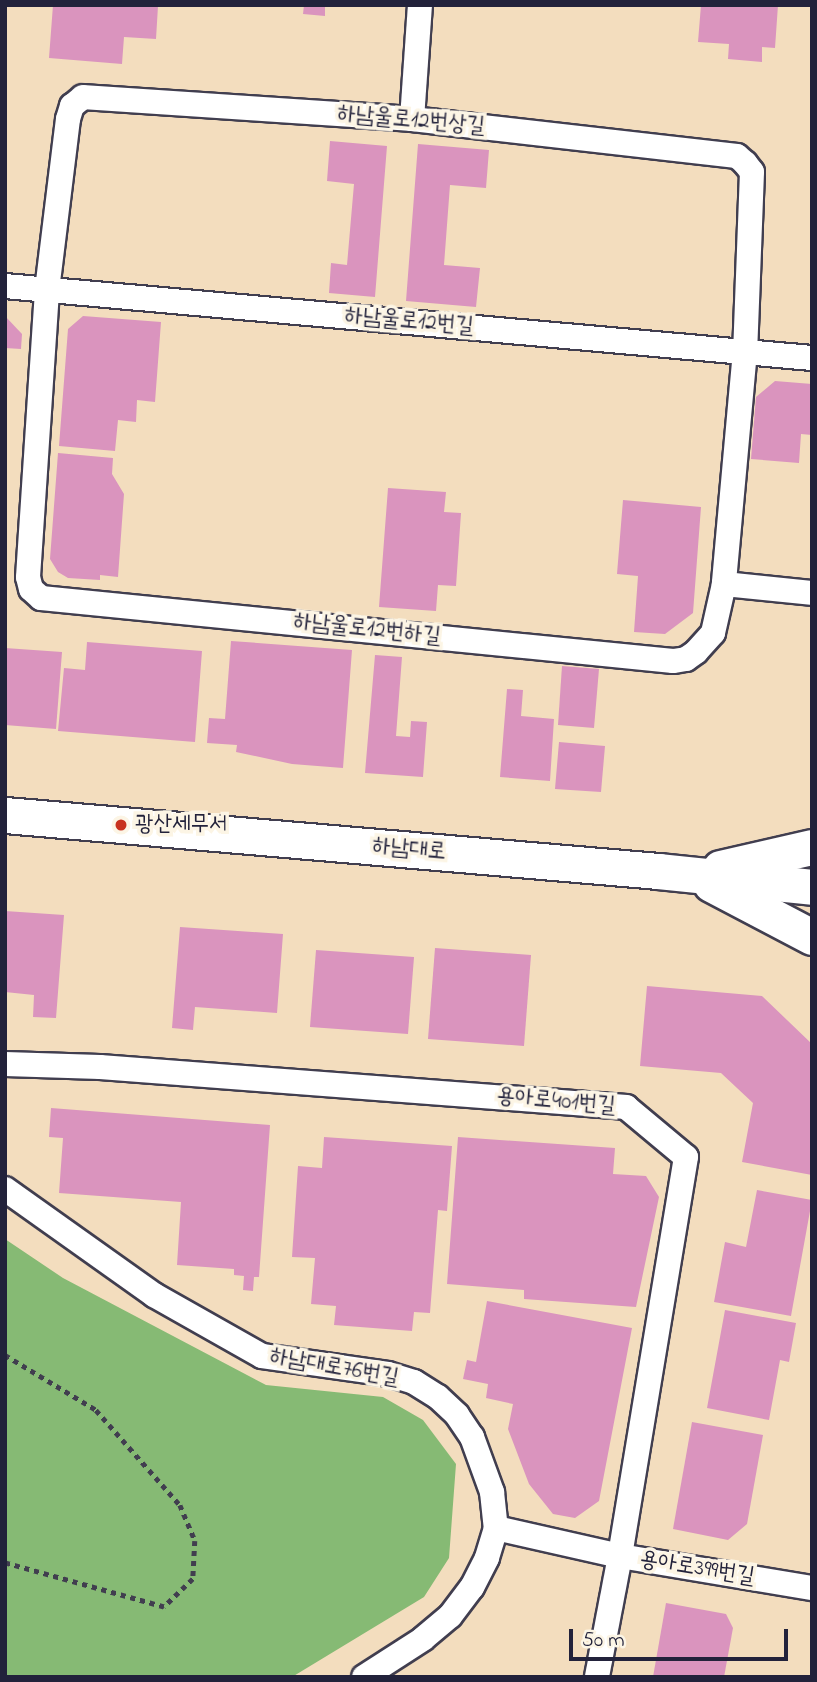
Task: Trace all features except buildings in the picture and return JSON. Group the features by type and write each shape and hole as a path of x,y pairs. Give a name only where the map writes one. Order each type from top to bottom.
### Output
{"main road":[{"name":"하남대로","path":"5,815 812,887"},
{"path":"692,875 812,846"},
{"path":"692,875 812,937"}],"street":[{"path":"412,119 420,5"},
{"name":"하남울로12번상길","path":"47,290 68,119 72,106 83,97 412,119 737,156 752,172 745,351"},
{"name":"하남울로12번길","path":"5,286 812,358"},
{"name":"하남울로12번하길","path":"47,290 28,577 31,589 41,598 673,661 686,659 713,633 724,584 745,351"},
{"path":"724,584 812,593"},
{"name":"용아로401번길","path":"5,1064 100,1068 626,1107 686,1157 620,1556"},
{"name":"하남대로76번길","path":"5,1189 154,1295 262,1356 388,1374 414,1382 438,1397 457,1415 472,1437 492,1492 496,1528 487,1558 472,1587 450,1616 423,1639 364,1677"},
{"path":"496,1528 620,1556"},
{"name":"용아로399번길","path":"597,1677 620,1556 812,1588"}],"path":[{"path":"5,1354 96,1410 180,1505 195,1541 193,1579 163,1607 5,1563"}],"green space":[{"path":"5,1239 63,1278 266,1385 383,1397 423,1420 456,1464 449,1558 424,1597 292,1677 5,1677"}],"place":[{"name":"광산세무서","path":"121,825"}]}
